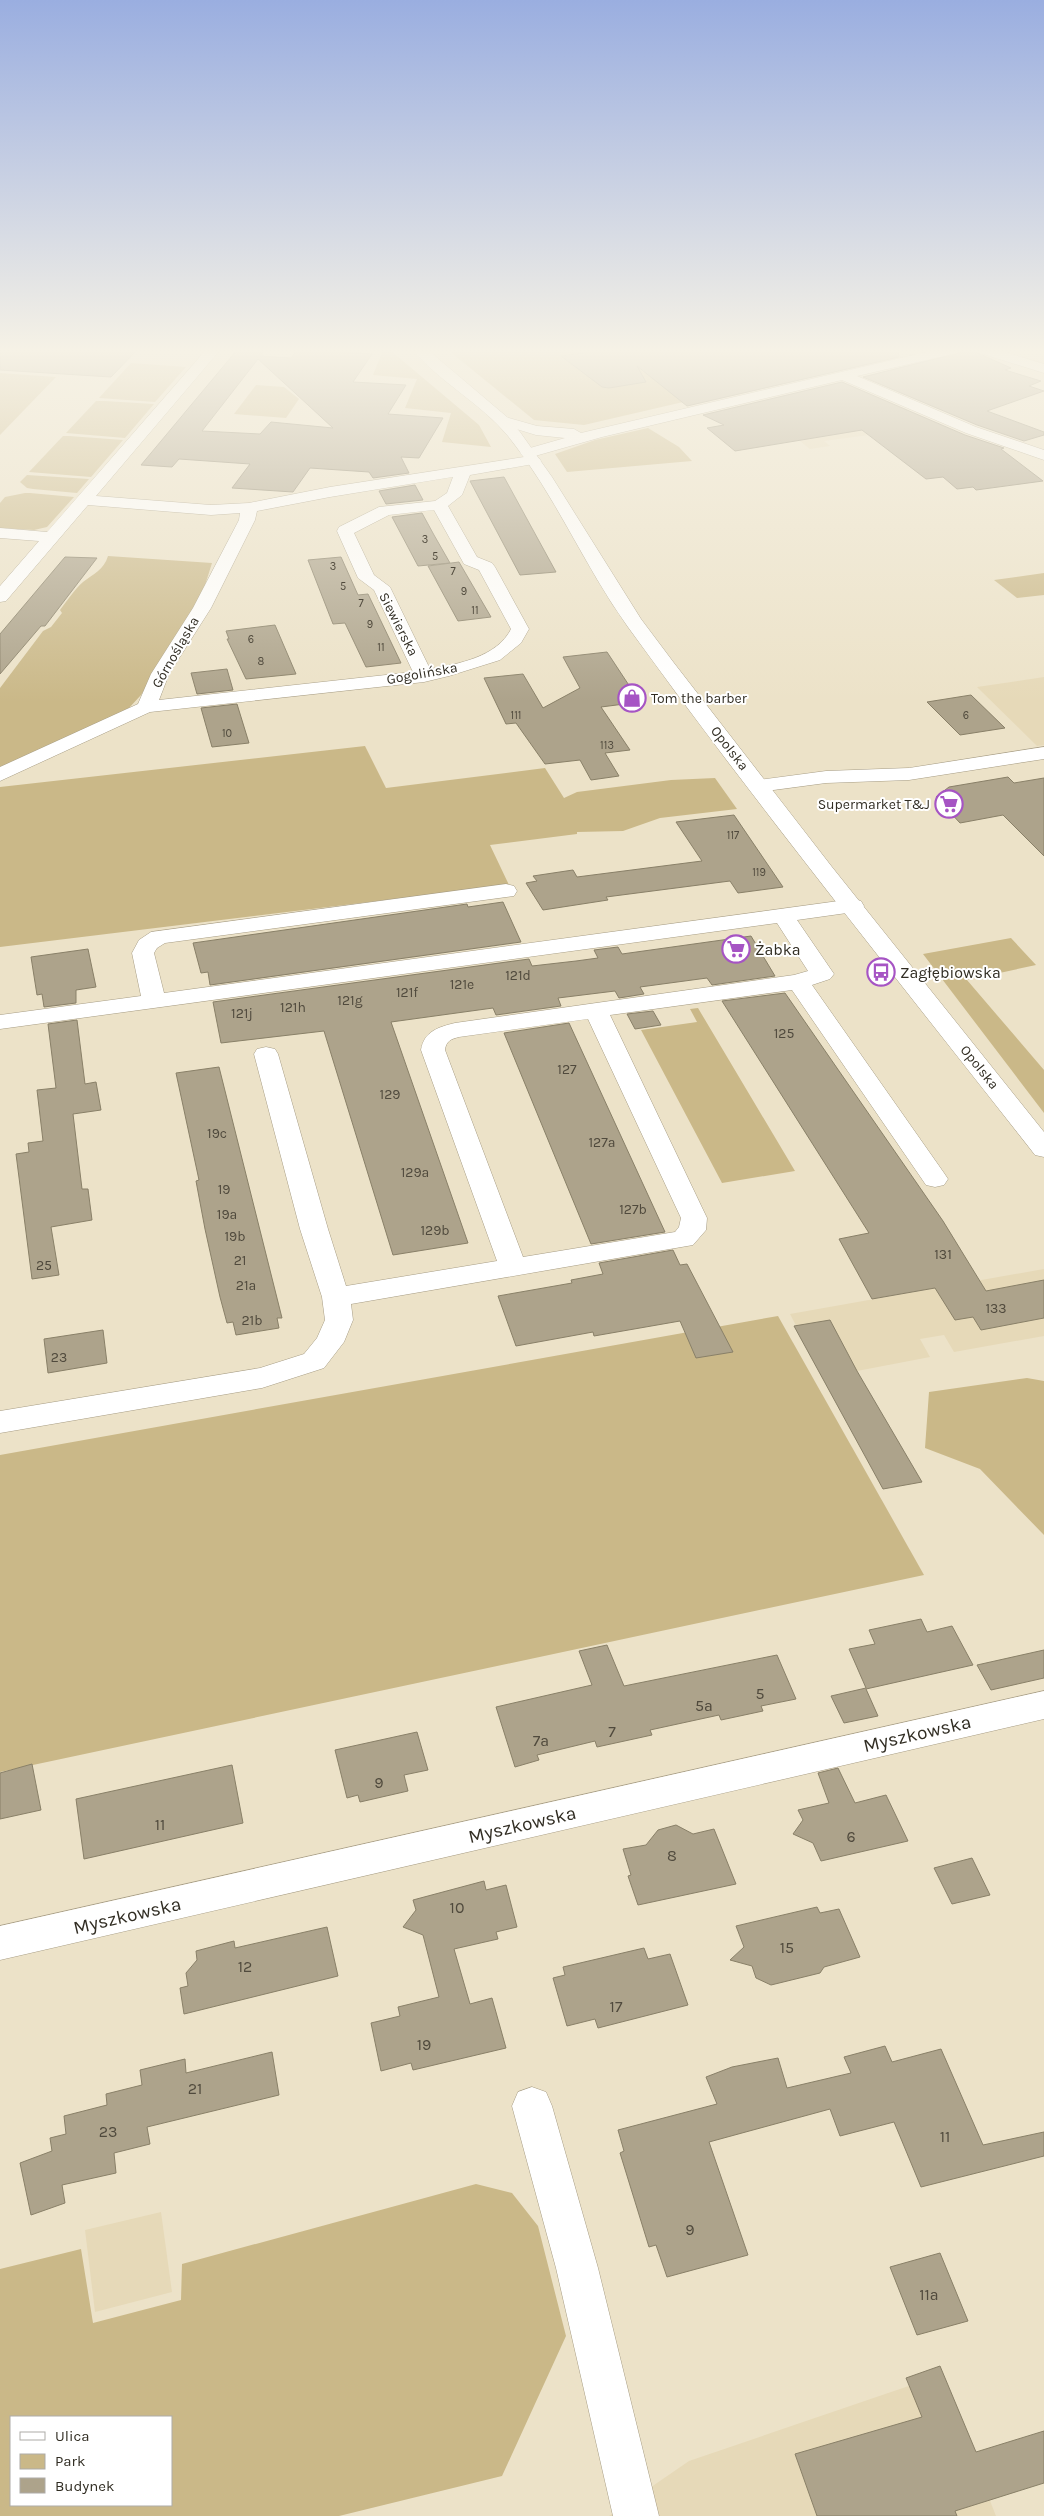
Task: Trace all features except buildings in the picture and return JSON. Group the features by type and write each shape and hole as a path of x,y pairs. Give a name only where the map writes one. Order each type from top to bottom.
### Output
{"street":[{"path":"0,597 111,467"},
{"path":"83,500 211,510 249,508 330,492 480,467"},
{"name":"Opolska","path":"537,467 633,621 852,906 1044,1148"},
{"path":"439,505 454,494 463,471"},
{"name":"Gogolińska","path":"146,707 424,676 453,670 498,653 513,645 520,629 486,567 470,560 439,505"},
{"name":"Siewierska","path":"424,676 381,587 367,578 345,531 385,510 439,505"},
{"name":"Górnośląska","path":"0,775 146,707 160,674 202,608 247,520 249,508"},
{"path":"0,534 51,537"},
{"path":"759,786 826,777 909,774 1044,753"},
{"path":"154,1002 143,953 150,942 159,937 506,891"},
{"path":"0,1022 852,906"},
{"path":"513,1267 433,1050 433,1043 437,1038 455,1030 798,982 822,974 784,916"},
{"path":"798,982 935,1179"},
{"path":"336,1297 683,1239 692,1230 694,1218 596,1011"},
{"path":"0,1422 262,1378 314,1361 330,1342 339,1320 336,1297 314,1229 266,1054"},
{"name":"Myszkowska","path":"0,1944 1044,1704"},
{"path":"532,2106 577,2268 636,2516"}],"shaded area":[{"path":"1044,677 1044,745 1037,746 977,687"},
{"path":"1044,1269 1044,1336 954,1352 944,1335 920,1339 930,1357 857,1371 822,1376 790,1314"},
{"path":"161,2212 172,2292 95,2312 85,2230"},
{"path":"941,2375 996,2516 609,2516 689,2461"}],"green space":[{"path":"33,467 99,467 91,477 29,472"},
{"path":"564,467 619,467 567,472"},
{"path":"27,475 89,479 77,493 27,488 20,482"},
{"path":"25,493 74,497 47,527 34,530 0,528 0,503 5,497"},
{"path":"108,556 212,563 201,598 141,695 129,708 0,769 0,688 43,631 51,627 62,613 60,610 74,592 101,568"},
{"path":"1044,573 1044,595 1017,598 994,580"},
{"path":"365,746 386,788 545,768 564,798 577,792 671,780 715,778 737,809 660,818 623,831 577,832 577,834 490,845 509,885 0,947 0,787"},
{"path":"1011,938 1036,965 967,980 1044,1070 1044,1113 923,954"},
{"path":"698,1008 795,1171 722,1183 641,1030 697,1022 690,1009"},
{"path":"778,1316 924,1575 0,1772 0,1455"},
{"path":"1027,1378 1044,1381 1044,1535 980,1469 925,1448 929,1392"},
{"path":"476,2184 512,2193 538,2226 566,2336 502,2476 339,2516 0,2516 0,2269 81,2249 93,2323 181,2300 182,2264"}],"place":[{"name":"Tom the barber","path":"632,698"},
{"name":"Supermarket T&J","path":"949,804"},
{"name":"Żabka","path":"736,949"},
{"name":"Zagłębiowska","path":"881,972"}]}
